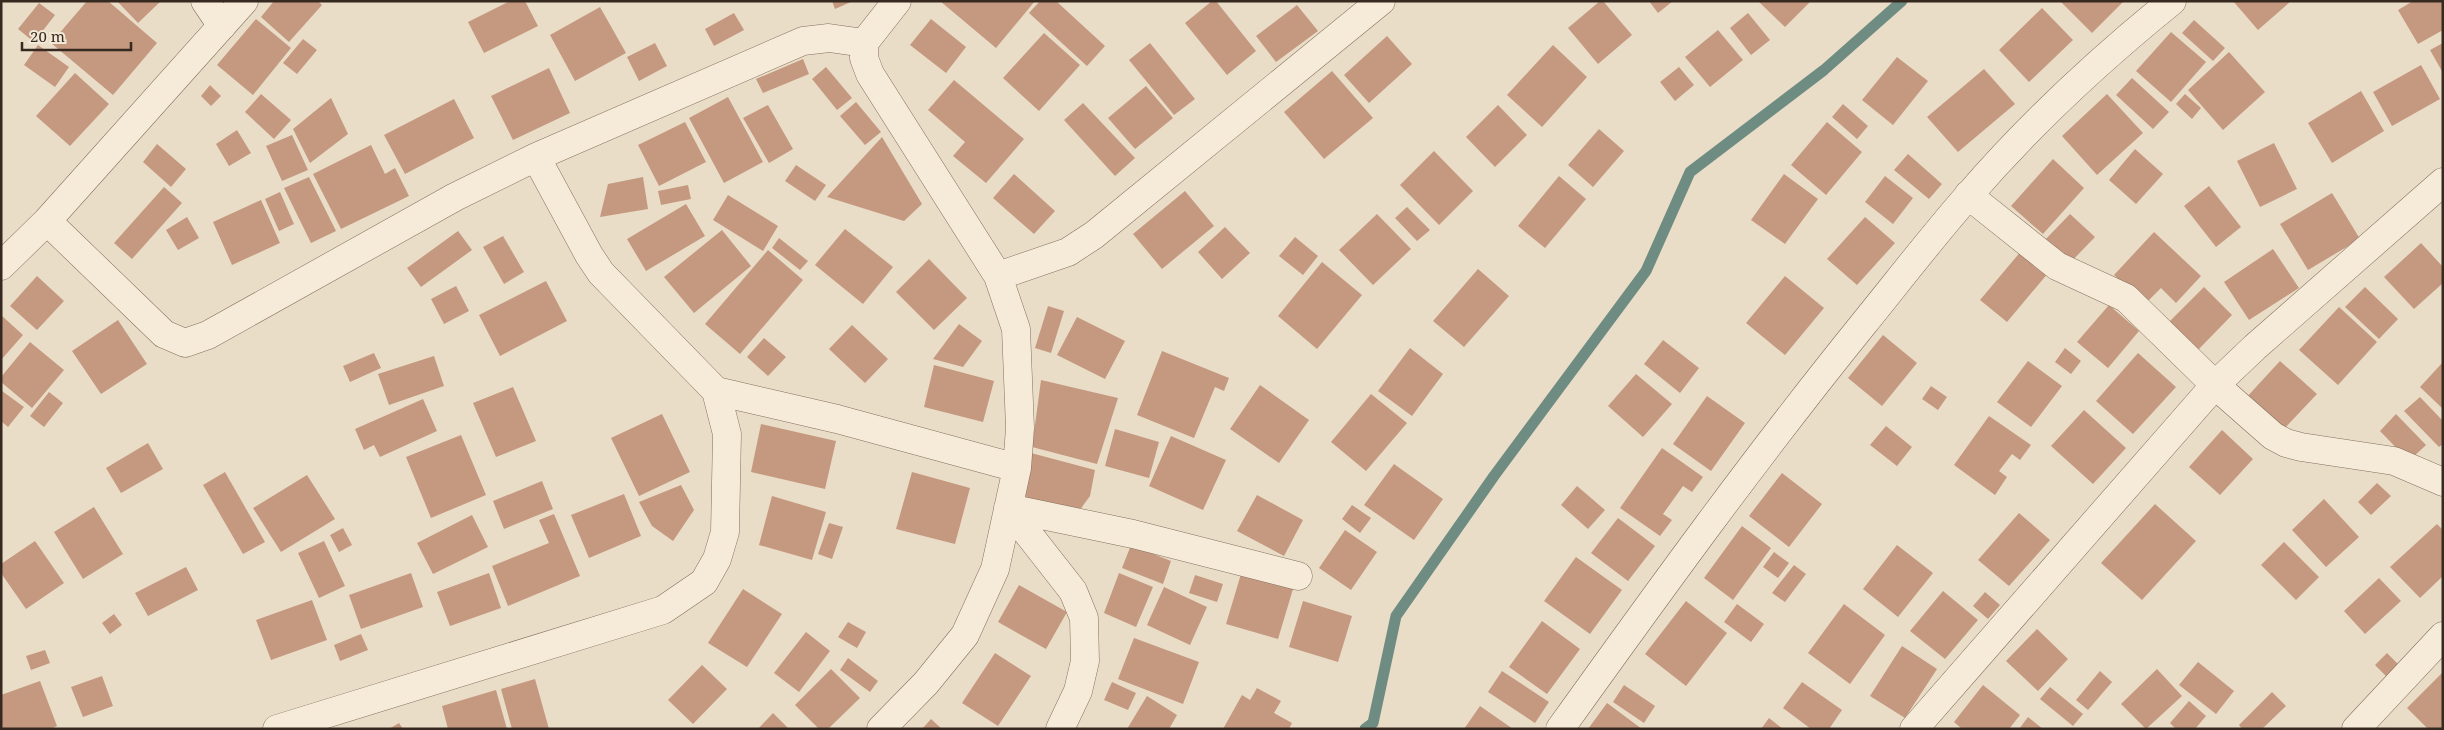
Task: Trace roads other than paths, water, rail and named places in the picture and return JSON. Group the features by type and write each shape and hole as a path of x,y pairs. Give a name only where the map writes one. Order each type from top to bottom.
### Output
{"street":[{"path":"206,1 222,26"},
{"path":"1,266 47,221 244,1"},
{"path":"881,729 926,683 965,635 995,569 1017,468 1020,428 1016,328 998,276 870,74 864,58 864,43 897,1"},
{"path":"998,276 1068,252 1094,235 1381,1"},
{"path":"1560,729 1695,540 1838,356 1968,195 2047,113 2122,42 2172,1"},
{"path":"47,221 164,334 185,343 208,335 455,197 536,157 803,41 829,38 864,43"},
{"path":"277,729 663,610 704,582 717,559 725,532 727,434 716,391 602,272 589,255 536,157"},
{"path":"1914,729 2215,385 2255,347 2443,182"},
{"path":"1968,195 2057,266 2126,298 2215,385 2274,436 2286,443 2394,461 2443,482"},
{"path":"716,391 837,419 1017,468"},
{"path":"1008,508 1133,534 1298,576"},
{"path":"1008,508 1073,591 1084,618 1084,661 1078,691 1060,729"},
{"path":"2356,729 2443,636"}],"waterway":[{"path":"1365,729 1373,723 1396,616 1494,476 1646,271 1690,172 1824,70 1902,1"}]}
